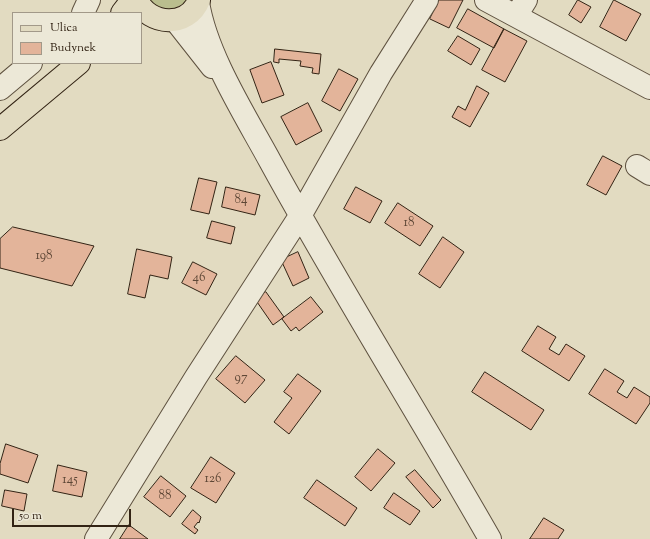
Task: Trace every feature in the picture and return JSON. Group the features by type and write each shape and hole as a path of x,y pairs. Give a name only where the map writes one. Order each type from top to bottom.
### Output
{"main road":[{"path":"123,12 132,0"},
{"path":"137,0 148,14 158,21 184,17 192,11 199,1"},
{"path":"0,129 78,64"}],"street":[{"path":"83,12 89,0"},
{"path":"96,539 196,377 300,216 381,73 427,0"},
{"path":"486,0 521,8 650,88"},
{"path":"199,1 207,36 232,92 300,216 490,539"},
{"path":"158,21 232,92"},
{"path":"0,89 30,64"}],"green space":[{"path":"147,0 190,0 167,13"}],"building":[{"path":"439,0 463,0 449,28 430,19"},
{"path":"578,0 591,7 581,23 569,15"},
{"path":"614,0 641,14 626,41 600,27"},
{"path":"468,9 504,29 494,48 457,28"},
{"path":"504,29 527,41 505,82 482,70"},
{"path":"458,36 480,49 471,65 448,51"},
{"path":"275,49 321,54 319,74 312,73 313,68 300,66 301,61 279,59 279,63 274,62"},
{"path":"271,62 284,95 262,103 250,70"},
{"path":"339,69 358,79 340,111 322,101"},
{"path":"477,86 489,93 470,127 452,117 458,106 465,110"},
{"path":"308,103 322,131 296,145 281,117"},
{"path":"603,156 622,166 606,195 587,185"},
{"path":"199,178 217,182 209,214 191,210"},
{"path":"226,187 260,195 255,215 222,207"},
{"path":"356,187 382,201 370,223 344,209"},
{"path":"398,203 433,226 420,246 385,223"},
{"path":"212,221 235,227 231,244 207,238"},
{"path":"13,227 94,246 72,286 0,268 0,239"},
{"path":"443,237 464,252 440,288 419,274"},
{"path":"137,249 172,257 168,279 150,275 145,298 128,294"},
{"path":"298,252 309,278 293,286 281,260"},
{"path":"193,262 217,274 206,295 182,283"},
{"path":"266,292 284,317 273,325 255,299"},
{"path":"311,297 323,312 299,331 296,327 291,331 282,319"},
{"path":"538,326 556,337 549,349 559,355 566,344 585,356 569,381 522,351"},
{"path":"236,356 265,380 245,403 216,379"},
{"path":"605,369 624,381 617,392 627,398 634,387 650,397 650,403 636,424 589,394"},
{"path":"485,372 544,410 531,430 472,392"},
{"path":"298,374 321,391 289,434 274,422 292,398 284,392"},
{"path":"6,444 38,455 28,483 0,474 0,464"},
{"path":"378,449 395,463 371,491 355,477"},
{"path":"211,457 235,473 216,503 191,488"},
{"path":"58,465 87,472 82,497 53,491"},
{"path":"415,470 441,500 433,508 406,477"},
{"path":"161,476 186,496 170,517 144,497"},
{"path":"317,480 357,508 345,526 304,498"},
{"path":"5,490 27,494 24,511 2,506"},
{"path":"394,493 420,511 410,525 384,508"},
{"path":"193,510 201,517 199,523 198,522 194,527 198,530 195,534 182,524"},
{"path":"544,518 564,530 558,539 530,539"},
{"path":"129,525 148,539 120,539"}]}
